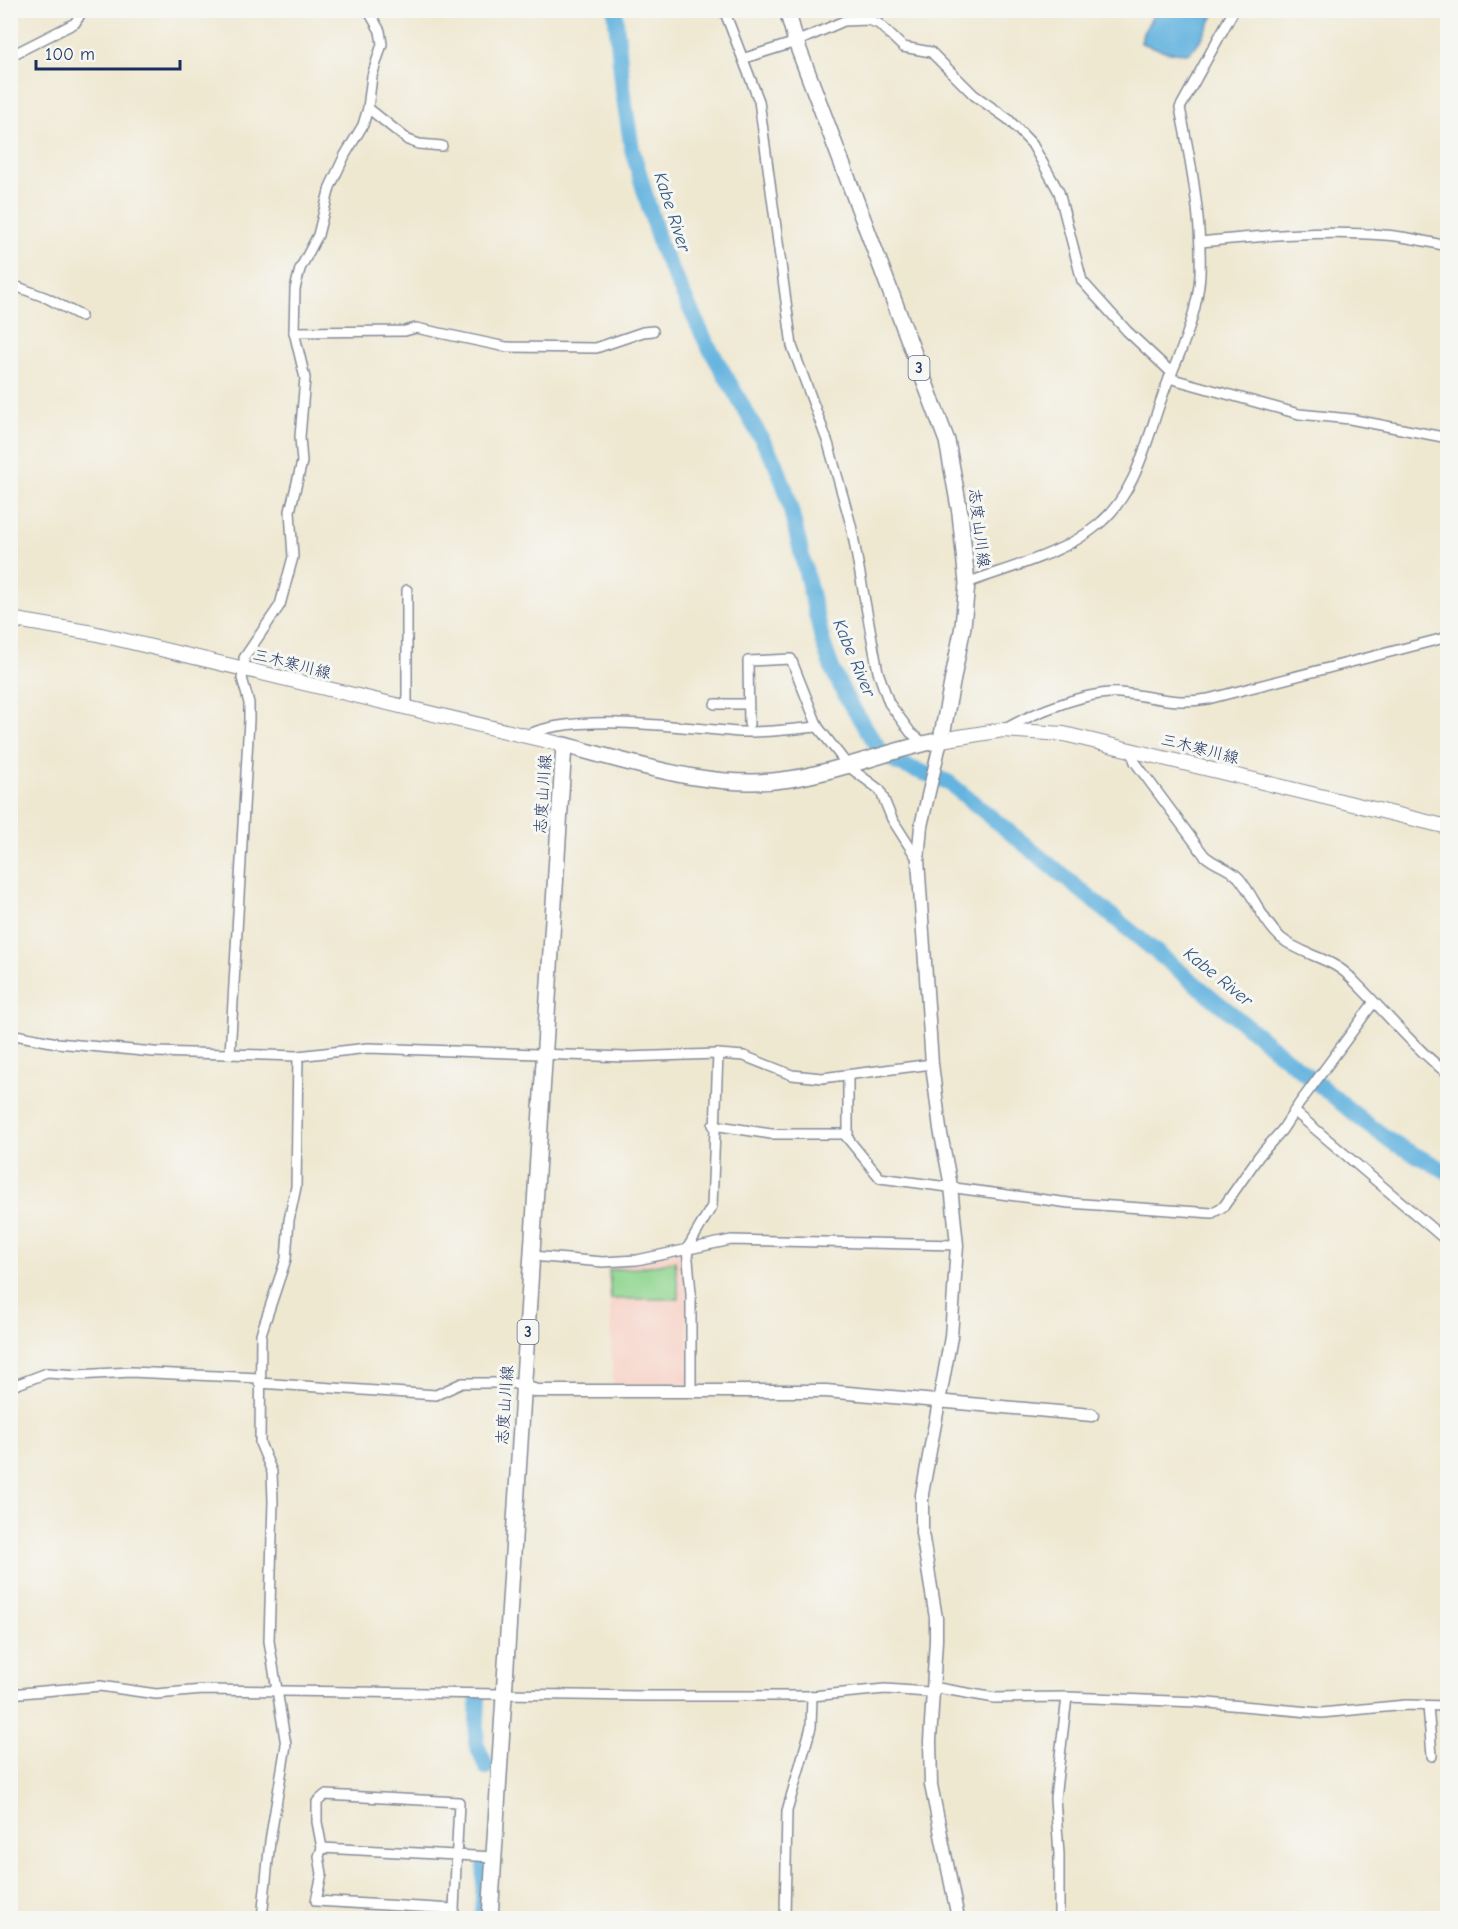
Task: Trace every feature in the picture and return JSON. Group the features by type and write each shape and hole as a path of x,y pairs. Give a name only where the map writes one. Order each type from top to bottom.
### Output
{"main road":[{"name":"志度山川線","path":"490,1918 564,746 641,765 729,781 786,780 852,766 922,743 941,740 963,626 967,583 960,513 947,441 796,42 787,10"},
{"name":"三木寒川線","path":"10,619 93,633 564,746"},
{"name":"三木寒川線","path":"941,740 1003,730 1064,734 1130,748 1448,827"}],"street":[{"path":"10,56 75,23 83,10"},
{"path":"230,1054 249,720 249,703 242,678 245,669 244,658 280,605 291,568 290,511 302,462 300,437 305,378 294,332 295,289 300,269 318,235 330,186 345,154 363,125 368,108 372,76 382,44 381,31 368,10"},
{"path":"724,10 745,58 759,101 796,360 820,420 851,525 878,672 889,703 911,733 922,743"},
{"path":"967,583 1082,537 1115,508 1137,470 1171,376 1198,289 1200,243 1190,156 1180,108 1234,10"},
{"path":"745,58 796,42 844,21 869,20 879,24 903,47 931,52 974,95 1008,119 1032,144 1059,192 1082,281 1171,376 1299,414 1350,419 1448,438"},
{"path":"368,108 408,140 419,144 442,146"},
{"path":"1200,243 1260,236 1326,234 1385,235 1448,246"},
{"path":"10,284 47,298 81,316"},
{"path":"294,332 405,331 416,328 506,347 596,348 652,331"},
{"path":"407,590 407,709"},
{"path":"1003,730 1021,720 1083,698 1118,693 1172,703 1208,699 1448,637"},
{"path":"748,724 748,661 791,659 818,727 852,766 880,790 892,819 918,860"},
{"path":"715,704 748,704"},
{"path":"525,736 538,730 576,724 685,725 756,732 818,727"},
{"path":"941,740 924,812 918,860 932,1064 940,1129 951,1186 957,1245 951,1337 922,1494 922,1533 936,1618 930,1741 931,1785 958,1918"},
{"path":"1130,748 1135,762 1204,855 1212,863 1237,875 1280,936 1338,967 1448,1074"},
{"path":"713,1125 771,1134 844,1134 880,1178 939,1188 951,1186 1068,1203 1146,1211 1212,1213 1224,1206 1374,1002"},
{"path":"10,1034 57,1043 154,1052 298,1056 368,1048 626,1057 718,1054 744,1056 792,1075 822,1078 932,1064"},
{"path":"692,1390 691,1293 687,1249 712,1206 713,1125 718,1054"},
{"path":"262,1918 270,1841 282,1780 286,1745 268,1632 272,1472 260,1443 259,1381 261,1334 286,1259 289,1220 296,1187 298,1056"},
{"path":"848,1076 848,1138"},
{"path":"1297,1107 1448,1242"},
{"path":"532,1256 603,1262 637,1260 731,1240 957,1245"},
{"path":"10,1387 47,1373 78,1375 162,1373 436,1395 462,1383 512,1383 537,1391 826,1391 1092,1415"},
{"path":"10,1694 100,1686 156,1694 203,1690 504,1692 642,1696 812,1696 885,1689 933,1690 939,1688 995,1698 1067,1697 1233,1704 1321,1713 1406,1705 1448,1706"},
{"path":"785,1918 787,1811 811,1727 812,1696"},
{"path":"1059,1918 1059,1854 1055,1798 1067,1697"},
{"path":"1428,1706 1432,1756"},
{"path":"325,1795 459,1802 457,1856 454,1908 316,1901 322,1874 320,1856 322,1848 317,1822 317,1802 325,1795"},
{"path":"322,1848 494,1857"},
{"path":"419,1918 420,1907"}],"shaded area":[{"path":"681,1253 686,1256 689,1383 613,1384 608,1263"}],"green space":[{"path":"675,1261 679,1299 611,1299 609,1270 638,1268"}],"water":[{"path":"1156,11 1216,11 1202,38 1189,53 1168,52 1141,43 1143,33"}],"waterway":[{"name":"Kabe River","path":"615,10 623,92 632,149 661,248 706,342 776,464 787,494 823,643 833,671 847,699 880,750 897,763 948,782 1362,1120 1395,1144 1448,1172"},
{"path":"478,1697 476,1743 486,1767"},
{"path":"482,1918 485,1866"}]}
